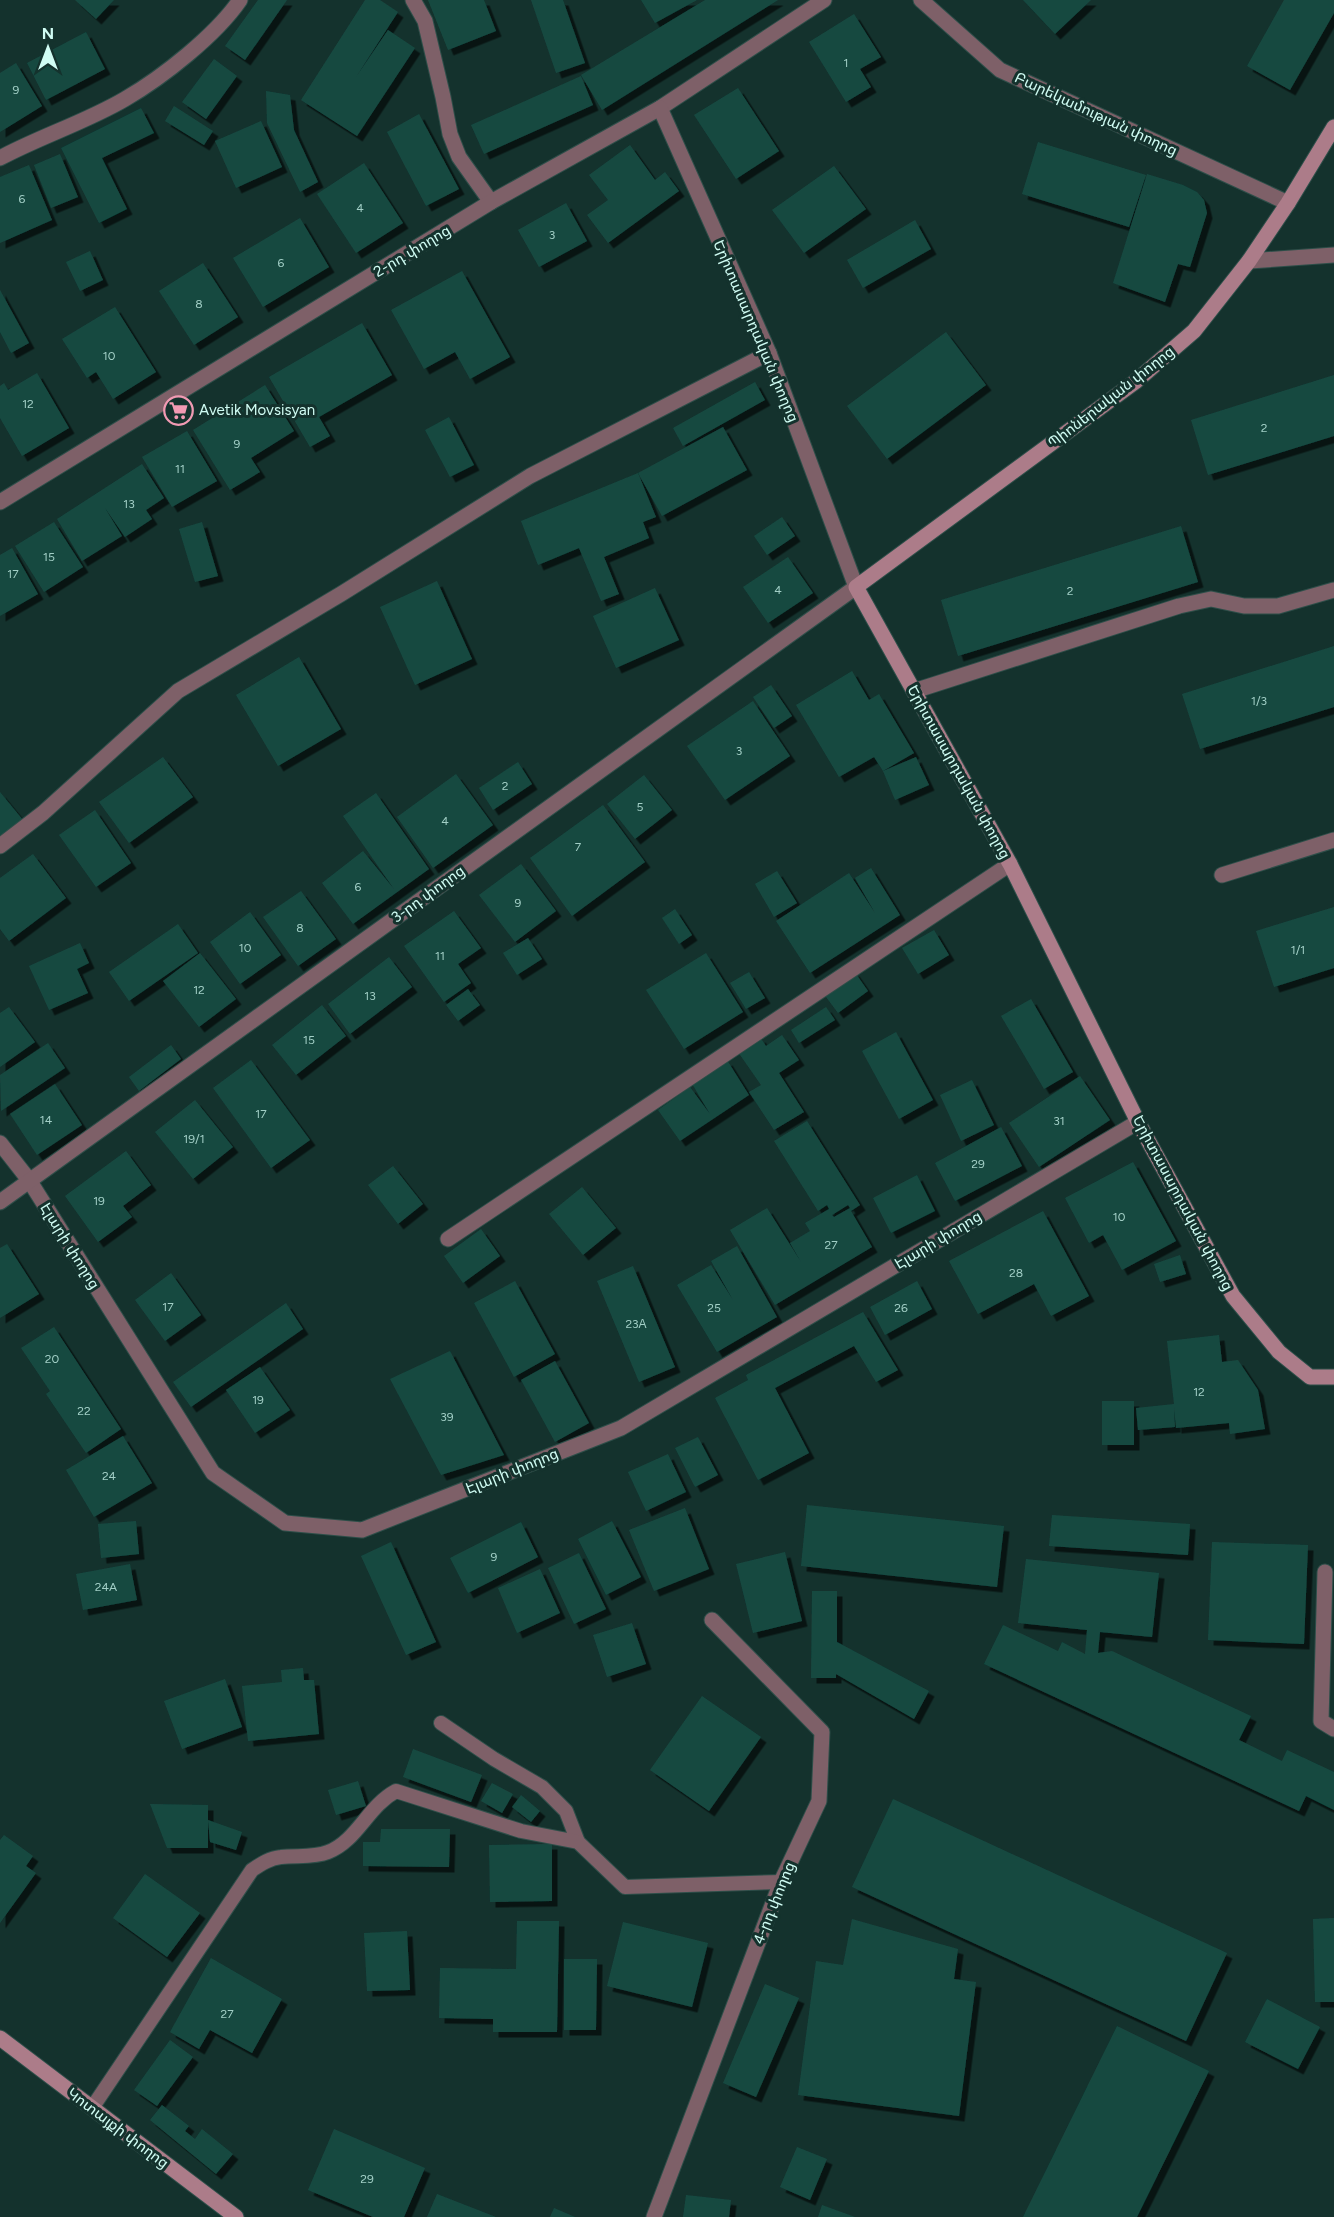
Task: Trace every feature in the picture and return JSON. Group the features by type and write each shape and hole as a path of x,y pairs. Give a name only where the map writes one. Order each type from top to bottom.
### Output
{"street":[{"path":"0,158 126,99 182,60 232,12 240,0"},
{"path":"413,0 425,21 450,134 459,157 491,202"},
{"name":"2-րդ փողոց","path":"0,502 491,202 660,108 824,0"},
{"name":"Բարեկամության փողոց","path":"921,0 1000,70 1288,203"},
{"name":"Երիտասարդական փողոց","path":"660,108 769,353 856,587 1010,864 1138,1122 1233,1296 1279,1352 1310,1377 1334,1377"},
{"name":"Պիոներական փողոց","path":"856,587 1135,382 1194,331 1249,261 1288,203 1334,127"},
{"path":"1249,261 1334,255"},
{"path":"0,846 43,813 177,692 341,594 530,476 769,353"},
{"name":"3-րդ փողոց","path":"0,1202 856,587"},
{"path":"914,692 1179,606 1211,599 1244,606 1278,606 1334,590"},
{"path":"1222,874 1334,840"},
{"path":"448,1239 1010,864"},
{"name":"Էլարի փողոց","path":"0,1143 29,1180 213,1473 285,1523 362,1530 621,1428 1138,1122"},
{"path":"1325,1572 1321,1722 1334,1729"},
{"name":"4-րդ փողոց","path":"654,2217 781,1882 819,1801 822,1732 712,1620"},
{"name":"Կոտայքի փողոց","path":"0,2038 237,2217"}],"lane":[{"path":"441,1723 494,1759 542,1787 566,1811 578,1842 625,1887 781,1882"},
{"path":"92,2108 239,1887 252,1870 262,1863 280,1857 328,1852 350,1837 385,1797 396,1791 521,1831 578,1842"}],"building":[{"path":"75,0 114,0 96,19"},
{"path":"258,0 287,0 245,60 225,46"},
{"path":"365,0 380,0 398,12 356,77 388,30 415,48 357,136 301,100"},
{"path":"428,0 484,0 496,31 448,50"},
{"path":"531,0 563,0 585,63 556,73"},
{"path":"641,0 697,0 655,23"},
{"path":"705,0 778,0 602,110 581,75"},
{"path":"1023,0 1091,0 1055,34"},
{"path":"1284,0 1334,0 1334,13 1290,90 1247,66"},
{"path":"854,14 881,57 860,69 871,87 846,102 809,42"},
{"path":"86,32 105,69 46,100 27,63"},
{"path":"214,59 237,76 206,119 182,102"},
{"path":"16,63 42,106 0,132 0,73"},
{"path":"581,76 593,105 484,154 471,125"},
{"path":"738,88 779,151 736,179 694,115"},
{"path":"266,91 290,95 294,130 318,182 300,192 267,123"},
{"path":"174,106 213,131 204,145 165,121"},
{"path":"141,108 154,133 102,158 127,209 99,223 61,148"},
{"path":"419,114 459,189 426,206 387,132"},
{"path":"261,121 282,167 236,188 215,141"},
{"path":"1038,142 1146,175 1129,227 1022,194"},
{"path":"630,145 655,180 665,172 679,191 608,243 587,215 608,200 589,175"},
{"path":"60,154 78,197 51,208 34,165"},
{"path":"364,163 403,223 356,253 317,194"},
{"path":"29,165 52,220 0,243 0,177"},
{"path":"834,166 866,209 804,253 772,210"},
{"path":"1147,174 1183,185 1197,192 1204,200 1207,213 1190,267 1178,264 1165,302 1113,283"},
{"path":"566,203 587,241 539,267 518,230"},
{"path":"300,218 329,267 263,307 233,258"},
{"path":"915,220 931,249 863,288 847,260"},
{"path":"90,251 103,280 80,291 66,262"},
{"path":"203,263 238,317 194,345 159,291"},
{"path":"462,271 510,357 470,379 455,352 424,369 391,310"},
{"path":"0,290 29,343 11,353 0,332"},
{"path":"115,307 156,372 113,399 96,372 87,378 62,339"},
{"path":"362,323 392,375 319,417 330,436 310,447 269,377"},
{"path":"946,332 986,385 887,459 847,406"},
{"path":"37,373 69,428 22,456 0,418 0,386 4,383 8,390"},
{"path":"1334,375 1334,436 1208,475 1191,420"},
{"path":"755,382 765,400 683,446 673,428"},
{"path":"265,385 294,431 251,458 260,472 230,490 193,430"},
{"path":"449,417 474,465 450,477 425,430"},
{"path":"723,427 747,470 662,516 638,473"},
{"path":"187,431 217,481 172,507 142,457"},
{"path":"142,464 164,498 146,510 152,519 125,537 105,508 122,536 82,561 57,519"},
{"path":"638,473 656,517 643,522 649,538 604,557 619,594 601,601 579,548 538,565 521,521"},
{"path":"782,517 795,536 767,555 754,536"},
{"path":"54,522 83,567 44,592 15,546"},
{"path":"202,522 218,576 195,582 179,529"},
{"path":"1181,526 1198,582 958,656 941,600"},
{"path":"12,548 38,594 0,616 0,555"},
{"path":"788,557 813,593 768,623 743,587"},
{"path":"437,581 472,659 415,685 380,607"},
{"path":"655,588 679,640 616,668 593,616"},
{"path":"1334,646 1334,707 1200,749 1182,694"},
{"path":"299,657 341,729 278,766 236,695"},
{"path":"852,671 869,700 879,694 914,753 883,771 874,757 839,777 796,705"},
{"path":"771,685 792,716 774,728 753,697"},
{"path":"753,701 790,756 725,800 687,746"},
{"path":"163,757 193,797 129,843 99,802"},
{"path":"916,757 929,785 895,800 883,771"},
{"path":"518,762 532,784 493,810 479,788"},
{"path":"456,774 493,825 433,868 397,817"},
{"path":"644,775 672,810 635,839 607,804"},
{"path":"0,792 23,820 0,839"},
{"path":"376,793 429,869 353,924 322,883 363,851 394,889 343,816"},
{"path":"603,805 645,862 572,916 530,858"},
{"path":"95,810 131,863 96,887 59,835"},
{"path":"33,854 66,898 9,941 0,929 0,878"},
{"path":"521,864 556,911 515,942 479,895"},
{"path":"871,868 900,915 810,973 776,921 849,873 875,913 855,878"},
{"path":"777,871 797,903 774,917 755,884"},
{"path":"301,891 336,939 298,966 263,917"},
{"path":"1334,907 1334,968 1274,987 1256,931"},
{"path":"675,909 692,935 679,944 662,918"},
{"path":"454,911 481,948 458,964 471,983 444,1002 404,946"},
{"path":"250,912 281,955 240,984 210,942"},
{"path":"178,924 198,953 129,1001 109,972"},
{"path":"934,930 949,955 918,974 902,948"},
{"path":"528,938 542,959 517,975 503,953"},
{"path":"80,943 89,963 77,969 88,993 49,1010 29,966"},
{"path":"200,953 236,999 199,1027 163,981"},
{"path":"706,953 743,1012 684,1049 646,990"},
{"path":"389,957 412,987 350,1034 328,1004"},
{"path":"854,971 868,991 838,1013 823,993"},
{"path":"749,972 765,998 746,1009 730,983"},
{"path":"468,989 480,1005 458,1021 446,1005"},
{"path":"1031,999 1073,1072 1044,1089 1001,1016"},
{"path":"322,1005 346,1036 296,1075 272,1045"},
{"path":"9,1007 35,1042 0,1067 0,1013"},
{"path":"826,1007 835,1020 799,1043 791,1030"},
{"path":"896,1032 933,1100 899,1119 862,1051"},
{"path":"782,1035 799,1060 779,1073 804,1112 774,1130 749,1092 761,1085 738,1052 760,1037 766,1046"},
{"path":"48,1043 65,1068 1,1111 0,1075"},
{"path":"171,1045 181,1059 139,1091 129,1077"},
{"path":"251,1060 310,1140 271,1168 213,1088"},
{"path":"727,1060 749,1095 680,1141 658,1110 690,1087 710,1114 691,1082"},
{"path":"1080,1076 1110,1120 1039,1167 1009,1123"},
{"path":"972,1080 994,1125 961,1141 940,1095"},
{"path":"55,1084 82,1125 37,1155 10,1114"},
{"path":"195,1100 233,1147 193,1179 155,1132"},
{"path":"807,1121 860,1205 851,1211 872,1247 775,1305 730,1230 767,1208 801,1262 790,1243 810,1231 805,1223 829,1209 827,1205 818,1211 774,1141","holes":["848,1205 850,1208 834,1217 832,1215"]},
{"path":"1001,1127 1022,1166 955,1201 935,1163"},
{"path":"126,1151 151,1185 123,1206 132,1217 98,1242 65,1196"},
{"path":"1133,1162 1176,1241 1122,1270 1103,1235 1089,1243 1065,1198"},
{"path":"393,1166 423,1204 398,1224 368,1185"},
{"path":"917,1175 935,1211 891,1233 873,1198"},
{"path":"582,1187 616,1228 583,1255 549,1214"},
{"path":"1043,1211 1089,1296 1051,1316 1034,1284 978,1314 949,1261"},
{"path":"481,1229 500,1256 463,1283 444,1256"},
{"path":"7,1244 39,1294 0,1318 0,1248"},
{"path":"737,1246 777,1317 717,1352 677,1285 711,1265 733,1300 711,1261"},
{"path":"1180,1255 1186,1274 1160,1282 1154,1264"},
{"path":"633,1266 675,1367 639,1382 597,1281"},
{"path":"171,1273 201,1315 165,1341 135,1300"},
{"path":"515,1281 555,1354 514,1377 474,1303"},
{"path":"917,1281 932,1309 885,1335 870,1307"},
{"path":"286,1303 303,1329 191,1407 173,1382"},
{"path":"863,1312 898,1370 876,1382 854,1346 775,1388 809,1453 758,1480 715,1398 748,1380 746,1375"},
{"path":"54,1327 121,1429 86,1453 46,1394 50,1391 21,1348"},
{"path":"1219,1335 1222,1362 1238,1360 1258,1390 1265,1429 1230,1434 1229,1423 1176,1428 1174,1407 1175,1427 1138,1430 1136,1408 1174,1404 1167,1341"},
{"path":"450,1351 504,1455 441,1475 390,1379"},
{"path":"555,1361 589,1423 555,1442 521,1380"},
{"path":"260,1367 290,1410 255,1433 226,1390"},
{"path":"1102,1401 1134,1401 1134,1445 1102,1445"},
{"path":"123,1436 152,1483 94,1517 66,1470"},
{"path":"698,1437 718,1475 695,1487 675,1448"},
{"path":"668,1454 686,1492 646,1511 628,1472"},
{"path":"807,1505 1004,1526 997,1587 801,1566"},
{"path":"685,1508 709,1569 654,1591 629,1530"},
{"path":"1052,1515 1190,1524 1188,1555 1049,1546"},
{"path":"136,1521 139,1554 101,1558 98,1524"},
{"path":"612,1521 641,1577 606,1595 578,1539"},
{"path":"521,1522 538,1557 468,1593 450,1558"},
{"path":"391,1542 436,1642 406,1655 361,1556"},
{"path":"1212,1542 1308,1545 1304,1644 1208,1640"},
{"path":"785,1552 802,1621 753,1633 736,1564"},
{"path":"579,1553 606,1609 574,1624 548,1568"},
{"path":"1026,1559 1159,1573 1152,1637 1100,1632 1098,1653 1112,1651 1251,1716 1239,1740 1282,1761 1287,1750 1334,1772 1334,1810 1306,1796 1299,1811 984,1664 1003,1625 1058,1651 1062,1642 1085,1654 1087,1630 1018,1623"},
{"path":"130,1564 137,1600 83,1610 76,1574"},
{"path":"540,1569 560,1613 517,1633 498,1588"},
{"path":"812,1591 837,1591 837,1642 929,1691 914,1719 836,1674 836,1678 811,1678"},
{"path":"632,1623 646,1664 607,1677 593,1635"},
{"path":"303,1668 304,1680 314,1680 319,1734 248,1741 242,1686 282,1682 281,1670"},
{"path":"225,1679 242,1727 182,1749 164,1701"},
{"path":"702,1696 761,1737 709,1811 650,1770"},
{"path":"413,1749 482,1775 471,1802 403,1777"},
{"path":"358,1781 366,1806 336,1815 328,1790"},
{"path":"492,1783 513,1794 502,1813 481,1801"},
{"path":"521,1795 540,1811 531,1822 512,1807"},
{"path":"893,1799 1227,1953 1186,2041 852,1887"},
{"path":"150,1804 208,1805 208,1848 167,1848"},
{"path":"208,1820 242,1832 236,1850 210,1842"},
{"path":"381,1829 450,1829 449,1867 363,1866 363,1842 380,1842"},
{"path":"4,1835 33,1856 26,1866 36,1873 0,1923 0,1840"},
{"path":"552,1844 552,1901 490,1902 489,1845"},
{"path":"145,1874 200,1913 167,1957 113,1918"},
{"path":"1334,1918 1334,2002 1315,2002 1313,1919"},
{"path":"852,1919 958,1949 954,1979 976,1982 959,2116 798,2095 816,1961 843,1965"},
{"path":"517,1921 559,1921 557,2032 493,2032 493,2019 439,2018 440,1968 516,1969"},
{"path":"623,1922 708,1943 692,2007 607,1986"},
{"path":"407,1931 410,1990 367,1991 364,1933"},
{"path":"211,1958 282,1999 252,2053 210,2030 199,2049 170,2032"},
{"path":"564,1959 597,1959 596,2030 564,2030"},
{"path":"765,1984 799,1998 756,2097 723,2083"},
{"path":"1267,1999 1320,2027 1298,2069 1245,2042"},
{"path":"1117,2026 1209,2071 1137,2217 1023,2217"},
{"path":"170,2040 193,2057 157,2106 134,2090"},
{"path":"162,2105 189,2126 185,2131 195,2139 202,2129 233,2154 216,2174 150,2120"},
{"path":"334,2129 425,2168 404,2217 373,2217 308,2190"},
{"path":"797,2147 827,2159 810,2200 780,2187"},
{"path":"437,2194 496,2217 427,2217"},
{"path":"686,2195 731,2200 729,2217 683,2217"},
{"path":"822,2205 855,2217 818,2217"},
{"path":"554,2208 575,2217 550,2217"}],"place":[{"name":"Avetik Movsisyan","path":"178,410"}]}
